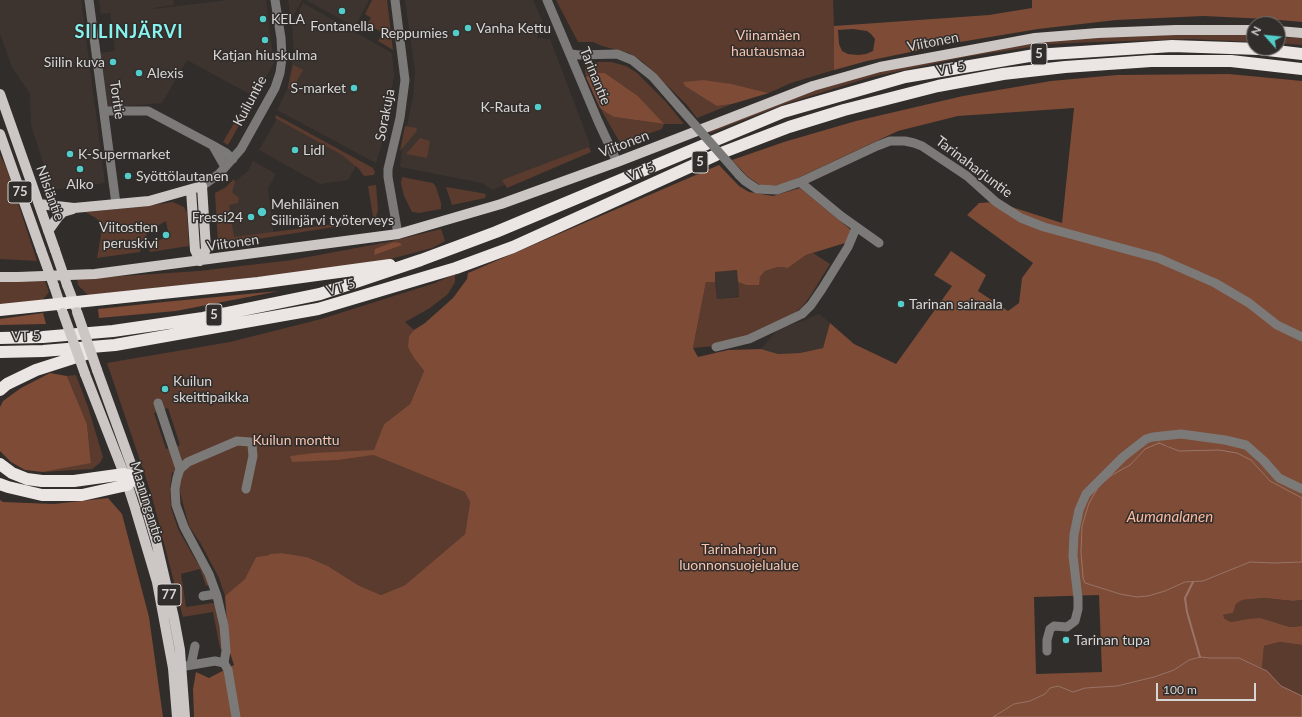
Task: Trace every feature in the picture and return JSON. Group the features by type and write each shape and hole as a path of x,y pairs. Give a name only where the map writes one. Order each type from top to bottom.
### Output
{"highway":[{"name":"VT 5","path":"0,338 43,337 113,331 203,318 320,294 421,260 503,229 783,112 905,77 1035,55 1164,46 1259,49 1302,54"},
{"name":"VT 5","path":"0,352 43,351 115,345 318,309 414,282 513,247 716,155 789,127 844,110 938,86 1003,74 1065,67 1151,61 1231,61 1302,69"},
{"path":"0,310 75,307 258,284 421,260"},
{"path":"0,390 7,384 36,370 115,345"},
{"path":"0,464 12,473 28,479 42,481 129,479"},
{"path":"0,484 42,495 82,495 129,479"}],"main road":[{"name":"Viitonen","path":"0,277 18,278 95,274 398,234 502,204 617,162 813,86 880,67 1035,38 1098,33 1176,30 1246,30"},
{"path":"1286,32 1302,33"},
{"name":"Nilsiäntie","path":"0,94 75,307"},
{"name":"Nilsiäntie","path":"0,134 3,148 61,308"},
{"path":"200,261 206,250 202,186"},
{"name":"Kuiluntie","path":"74,208 149,201 202,186"},
{"path":"190,190 195,250 200,261"},
{"path":"38,204 74,208"},
{"path":"48,231 58,216 63,212 74,208"},
{"name":"Maaningantie","path":"75,307 97,370 129,479"},
{"name":"Maaningantie","path":"61,308 85,374 129,479 145,504 168,587 182,666 185,717"},
{"name":"Maaningantie","path":"177,717 182,666"}],"street":[{"name":"Toritie","path":"89,0 116,204"},
{"name":"Kuiluntie","path":"202,186 225,167 241,149 270,96 280,73 282,58 281,38 275,0"},
{"name":"Sorakuja","path":"395,0 405,80 400,118 390,161 388,177 398,234"},
{"name":"Tarinantie","path":"547,0 571,54 598,122 617,162"},
{"name":"Tarinaharjuntie","path":"571,54 616,54 632,60 652,77 739,175 752,186 762,190 777,190 800,182 877,146 890,142 905,141 914,143 922,146 967,176 996,202 1021,218 1051,229 1158,258 1215,283 1249,303 1277,325 1302,337"},
{"path":"104,111 148,111 212,145 233,159"},
{"path":"212,145 225,167"},
{"path":"800,182 856,228 879,243"},
{"path":"716,347 749,339 802,314 811,305 822,289 848,247 856,228"},
{"path":"158,402 180,469"},
{"path":"1048,650 1047,640 1050,629 1054,626 1067,627 1075,621 1078,610 1073,556 1074,535 1079,510 1086,494 1123,457 1146,439 1181,434 1225,440 1246,445 1264,460 1279,478 1302,488"},
{"path":"236,717 228,670 224,663 226,651 224,626 216,594 209,574 184,528 176,505 174,489 176,478 180,469 188,462 237,441 250,442 252,445 254,456 246,489"},
{"path":"203,596 216,594"},
{"path":"182,666 195,646"},
{"path":"182,666 215,661 224,663"}],"shaded area":[{"path":"0,0 81,0 105,183 52,190 31,125 30,94 12,67 0,34"},
{"path":"99,0 173,0 174,5 153,9 228,0 266,0 274,63 255,97 187,60 162,103 106,108 100,53 115,51 110,13 101,14"},
{"path":"288,0 302,0 291,20"},
{"name":"Fontanella","path":"306,0 369,0 355,27"},
{"path":"405,0 533,0 542,20 537,38 550,39 590,144 588,148 493,190 482,183 400,167 402,149 413,97 415,71"},
{"path":"303,3 392,53 394,75 385,134 376,163 277,110 287,90 294,53 292,25"},
{"name":"Lidl","path":"278,117 358,162 348,180 320,184 259,150"},
{"path":"253,161 276,174 268,188 274,235 227,240 221,193 248,171"},
{"path":"737,270 739,296 717,299 714,272"},
{"path":"819,314 830,323 823,348 800,353 778,354 761,349 779,328 803,321"}],"green space":[{"path":"372,0 387,0 393,50 378,41 383,33 367,24 371,18 365,14"},
{"name":"Viinamäen hautausmaa","path":"556,0 833,0 834,70 791,83 769,93 736,85 704,80 717,106 732,104 697,118 686,104 643,62 629,53 593,42 578,42"},
{"path":"1032,0 1302,0 1302,22 1286,21 1286,16 1246,16 1246,18 1203,16 1116,20 1038,29 954,43 867,61 834,70 834,26 989,15 1032,8","holes":["853,29 867,31 875,39 873,51 858,55 848,54 842,51 839,44 838,30"]},
{"path":"1223,33 1246,34 1246,42 1190,39 1050,44 965,57 871,77 785,104 710,133 708,131 816,90 885,69 1032,43 1080,38"},
{"path":"1286,37 1302,38 1302,45 1286,44"},
{"path":"598,62 611,62 626,66 637,73 666,102 684,124 664,124 662,129 627,141 619,141 600,108 614,117 663,124 638,96 605,73 594,73 586,77 585,70 587,65"},
{"path":"293,65 303,70 292,90 288,88"},
{"path":"594,73 605,73 638,96 664,124 614,117 600,108 586,77"},
{"name":"Tarinaharjun luonnonsuojelualue","path":"1229,74 1302,81 1302,498 1270,481 1251,460 1178,451 1166,445 1145,449 1130,465 1112,475 1089,503 1082,526 1081,552 1085,583 1120,594 1165,591 1185,582 1203,581 1250,562 1302,562 1302,600 1293,601 1264,598 1242,600 1236,604 1233,613 1223,615 1225,619 1231,622 1260,618 1290,627 1302,626 1302,645 1280,642 1264,646 1262,668 1239,658 1200,657 1189,660 1174,670 1154,677 1117,686 1085,688 1073,692 1058,686 1050,688 1045,694 1030,701 1014,704 993,717 194,717 193,689 196,672 209,678 234,665 229,650 225,596 245,579 256,557 282,553 307,557 328,566 358,585 381,595 405,585 465,534 470,502 465,492 373,455 338,460 292,462 290,456 314,453 374,450 384,424 410,404 424,371 408,347 409,336 414,330 425,323 453,298 467,279 468,273 719,165 739,186 749,192 773,196 800,188 851,230 845,243 806,255 788,268 778,267 765,271 760,277 759,285 746,285 738,282 737,270 715,272 715,282 706,282 693,348 698,357 728,350 761,349 778,354 800,353 823,348 830,323 854,344 896,364 952,286 934,275 951,251 986,275 978,291 1008,311 1019,303 1022,278 1033,263 967,215 979,203 996,202 1062,223 1074,108 958,116 898,131 785,184 771,186 760,185 748,177 732,160 784,142 856,121 963,96 1051,81 1117,75","holes":["1099,595 1102,672 1036,674 1034,597"]},
{"path":"704,80 732,84 769,93 732,104 717,106 685,86 683,82"},
{"path":"241,111 246,113 228,145 223,142"},
{"path":"276,115 373,168 375,172 374,175 364,176 359,169 342,155 275,118"},
{"path":"405,126 417,128 416,132 400,151"},
{"path":"420,138 430,141 427,158 406,154"},
{"path":"589,147 591,152 507,188 502,180"},
{"path":"0,155 6,167 37,261 0,259"},
{"path":"402,177 433,183 436,187 441,203 441,209 419,213 412,212 404,196 401,183"},
{"path":"234,179 235,182 232,192 239,198 238,203 229,205 234,237 366,220 373,217 368,186 376,185 378,210 373,221 219,244 215,193 226,187"},
{"path":"446,187 486,194 485,198 452,205"},
{"path":"173,202 184,207 187,213 189,246 150,252 149,249 151,245 156,241 169,237 166,221 147,234 140,252 97,258 102,229 96,218 85,212 140,207"},
{"path":"441,229 445,241 432,248 383,261 332,269 88,295 78,285 77,279 199,271 292,260 388,242"},
{"path":"394,242 402,245 374,255 375,249"},
{"path":"813,253 830,264 802,307 782,324 714,346 693,348 706,282 715,282 717,299 739,297 738,282 746,285 760,277 765,271 778,267 788,268 806,255"},
{"name":"Kuilun monttu","path":"455,274 455,282 448,294 430,308 405,322 414,330 409,336 414,358 424,371 410,404 384,424 373,455 466,492 470,502 465,534 405,585 381,595 358,585 328,566 307,557 282,553 256,557 245,580 225,596 219,578 201,544 189,526 179,489 181,478 172,472 170,488 171,508 178,529 195,559 202,568 210,585 206,586 200,569 181,574 186,607 212,603 216,604 223,632 222,650 220,648 213,612 183,617 151,493 107,363 230,342 321,319 435,283","holes":["168,408 180,445 166,449 154,413"]},
{"path":"0,281 45,281 49,292 42,300 0,305"},
{"path":"279,291 176,311 99,318 98,309"},
{"path":"43,313 46,324 0,325 0,319"},
{"path":"50,373 67,376 87,424 91,463 43,472 25,470 11,462 0,451 0,407 3,401 21,388"},
{"path":"76,375 88,407 103,457 100,463 92,469 43,472 91,462 87,424 67,376"},
{"path":"108,498 122,514 149,617 163,717 0,717 0,500 3,502 54,504"},
{"path":"1264,598 1293,601 1302,600 1302,626 1290,627 1276,623 1247,619 1231,622 1225,619 1223,615 1233,613 1236,604 1242,600"},
{"path":"1280,642 1302,645 1302,696 1281,686 1267,671 1262,668 1264,646"}],"water":[{"name":"Aumanalanen","path":"1159,443 1179,451 1219,450 1237,453 1251,460 1270,481 1302,498 1302,562 1250,562 1203,581 1185,582 1165,591 1148,596 1137,597 1120,594 1085,583 1083,578 1081,552 1082,526 1089,503 1099,486 1112,475 1130,465 1145,449"},
{"path":"1200,657 1239,658 1267,671 1281,686 1302,696 1302,717 993,717 1014,704 1030,701 1045,694 1050,688 1058,686 1073,692 1085,688 1117,686 1154,677 1174,670 1189,660"}],"waterway":[{"path":"1193,582 1185,598 1187,612 1200,657"}],"place":[{"name":"Fontanella","path":"342,11"},
{"name":"KELA","path":"263,19"},
{"name":"Vanha Kettu","path":"468,28"},
{"name":"Reppumies","path":"456,33"},
{"name":"Katjan hiuskulma","path":"265,40"},
{"name":"Siilin kuva","path":"113,62"},
{"name":"Alexis","path":"139,73"},
{"name":"S-market","path":"354,88"},
{"name":"K-Rauta","path":"538,107"},
{"name":"Lidl","path":"295,150"},
{"name":"K-Supermarket","path":"70,154"},
{"name":"Alko","path":"80,169"},
{"name":"Syöttölautanen","path":"128,176"},
{"name":"Mehiläinen Siilinjärvi työterveys","path":"262,212"},
{"name":"Fressi24","path":"251,217"},
{"name":"Viitostien peruskivi","path":"166,235"},
{"name":"Tarinan sairaala","path":"901,304"},
{"name":"Kuilun skeittipaikka","path":"165,389"},
{"name":"Tarinan tupa","path":"1066,640"}],"district":[{"name":"SIILINJÄRVI","path":"129,32"}]}
